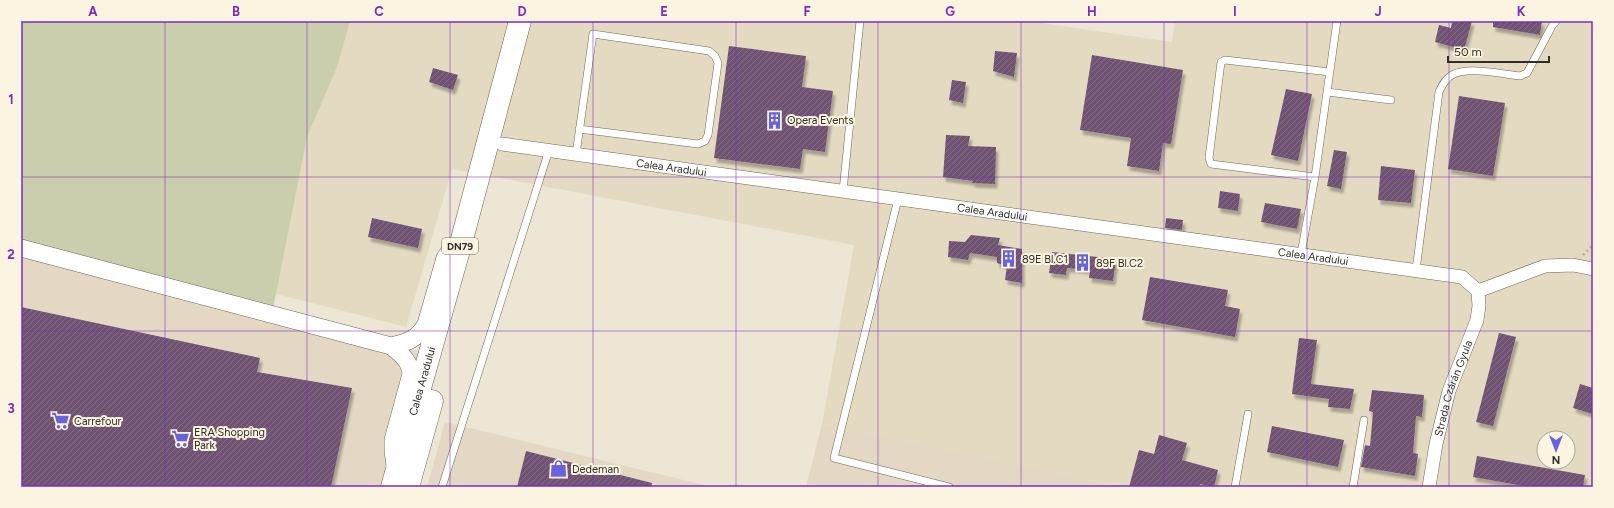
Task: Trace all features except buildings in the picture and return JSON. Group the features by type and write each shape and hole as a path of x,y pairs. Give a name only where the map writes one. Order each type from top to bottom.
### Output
{"highway":[{"name":"Calea Aradului","path":"399,482 520,21"},
{"name":"Calea Aradului","path":"399,482 502,144 535,21"}],"street":[{"name":"Calea Aradului","path":"502,144 1462,276 1478,291"},
{"path":"391,346 405,343 422,332 426,324 445,258 451,249 461,243"},
{"path":"21,248 391,346 402,355 410,366 411,374 393,440 393,451 399,482"},
{"path":"1478,291 1546,266 1573,265 1593,269"},
{"name":"Strada Czárán Gyula","path":"1429,487 1436,444 1449,391 1477,320 1479,306 1478,291"}],"lane":[{"path":"843,191 860,21"},
{"path":"1301,254 1315,177 1337,21"},
{"path":"1416,270 1439,92 1444,82 1453,75 1464,72 1520,76 1527,73 1556,21"},
{"path":"576,154 579,129 593,34 709,51 715,56 718,63 708,135 705,141 698,144 579,129"},
{"path":"1315,177 1211,164 1209,158 1221,62 1226,60 1330,72"},
{"path":"1327,92 1391,100"},
{"path":"442,487 549,150"},
{"path":"898,199 834,458 949,487"},
{"path":"1235,487 1248,414"},
{"path":"1353,487 1364,420"}],"shaded area":[{"path":"21,21 1028,21 1172,42 1175,21 1593,21 1593,487 1118,487 822,424 854,245 452,169 406,327 21,229"},
{"name":"ERA Shopping Park","path":"21,253 429,354 392,487 21,487"},
{"path":"445,422 712,487 427,487"},
{"path":"822,424 1119,486 806,487"}],"green space":[{"path":"21,21 350,21 337,67 307,137 272,314 21,253"}],"place":[{"name":"Opera Events","path":"774,120"},
{"name":"89E Bl.C1","path":"1009,259"},
{"name":"89F Bl.C2","path":"1083,263"},
{"name":"Carrefour","path":"61,421"},
{"name":"ERA Shopping Park","path":"181,438"},
{"name":"Dedeman","path":"559,469"}]}
